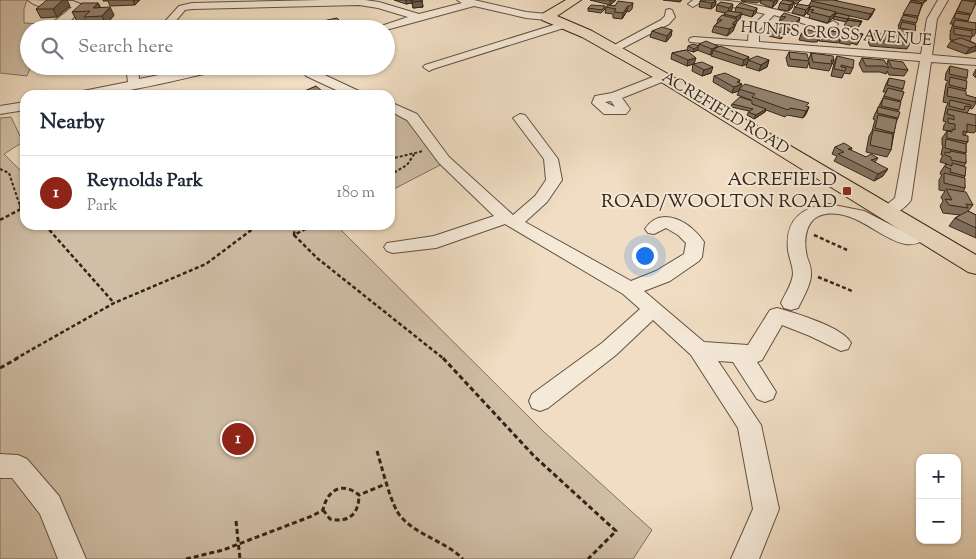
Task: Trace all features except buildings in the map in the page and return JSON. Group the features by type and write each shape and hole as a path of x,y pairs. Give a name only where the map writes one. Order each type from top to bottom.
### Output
{"main road":[{"path":"547,17 575,0"},
{"name":"ACREFIELD ROAD","path":"547,17 613,49 663,77 887,210 976,266"}],"street":[{"path":"32,0 40,3 73,3 78,5 74,11 63,20"},
{"path":"502,0 517,2"},
{"path":"714,0 833,27"},
{"path":"798,5 803,5 808,0"},
{"path":"887,210 902,200 932,19 943,0"},
{"path":"395,25 420,18 467,1 526,15 547,17"},
{"path":"171,20 182,8 192,6 359,2 379,5 420,18"},
{"path":"613,49 665,22 670,17 669,12"},
{"path":"753,45 754,30 771,13"},
{"path":"428,67 563,24"},
{"name":"HUNTS CROSS AVENUE","path":"694,40 976,62"},
{"path":"133,75 134,85"},
{"path":"118,90 180,75"},
{"path":"314,75 344,90"},
{"path":"615,96 663,77"},
{"path":"0,110 20,107"},
{"path":"395,108 412,117 446,162 510,220 630,289 698,349 749,425 766,510 745,559"},
{"path":"393,247 436,242 510,220 541,199 554,180 551,158 520,118"},
{"path":"698,349 754,354 784,309 802,274 797,252 799,228 804,218 811,214 833,209 847,211 872,220 905,238 914,238 922,232"},
{"path":"630,289 663,276 693,257 695,242 684,230 665,220 654,229"},
{"path":"540,401 609,349 652,309"},
{"path":"784,309 841,343"},
{"path":"739,353 765,392"},
{"path":"0,466 18,467 50,505 72,559"}],"path":[{"path":"395,158 436,149"},
{"path":"395,172 407,165 415,153"},
{"path":"0,169 9,173 20,206"},
{"path":"0,220 20,210"},
{"path":"799,228 847,250"},
{"path":"48,230 114,303"},
{"path":"0,368 114,303 206,264 251,230"},
{"path":"294,235 295,230"},
{"path":"294,235 304,230"},
{"path":"294,235 318,258 443,358 534,456 616,531 588,559"},
{"path":"801,269 852,291"},
{"path":"377,451 399,516 424,534 456,551 463,559"},
{"path":"359,495 388,483"},
{"path":"345,488 354,490 359,495 359,508 356,514 344,521 330,519 323,510 326,498 334,491 345,488"},
{"path":"186,559 238,544 323,510"},
{"path":"236,521 240,559"}],"shaded area":[{"path":"0,0 27,0 24,9 24,20 20,20 20,75 27,75 27,76 0,73"},
{"path":"398,109 446,162 395,188 395,110"},
{"path":"11,117 20,136 20,144 4,154 20,170 20,230 341,230 543,431 652,530 633,559 0,559 0,118"}],"place":[{"name":"ACREFIELD ROAD/WOOLTON ROAD","path":"847,191"},
{"name":"Reynolds Park","path":"238,439"}]}
